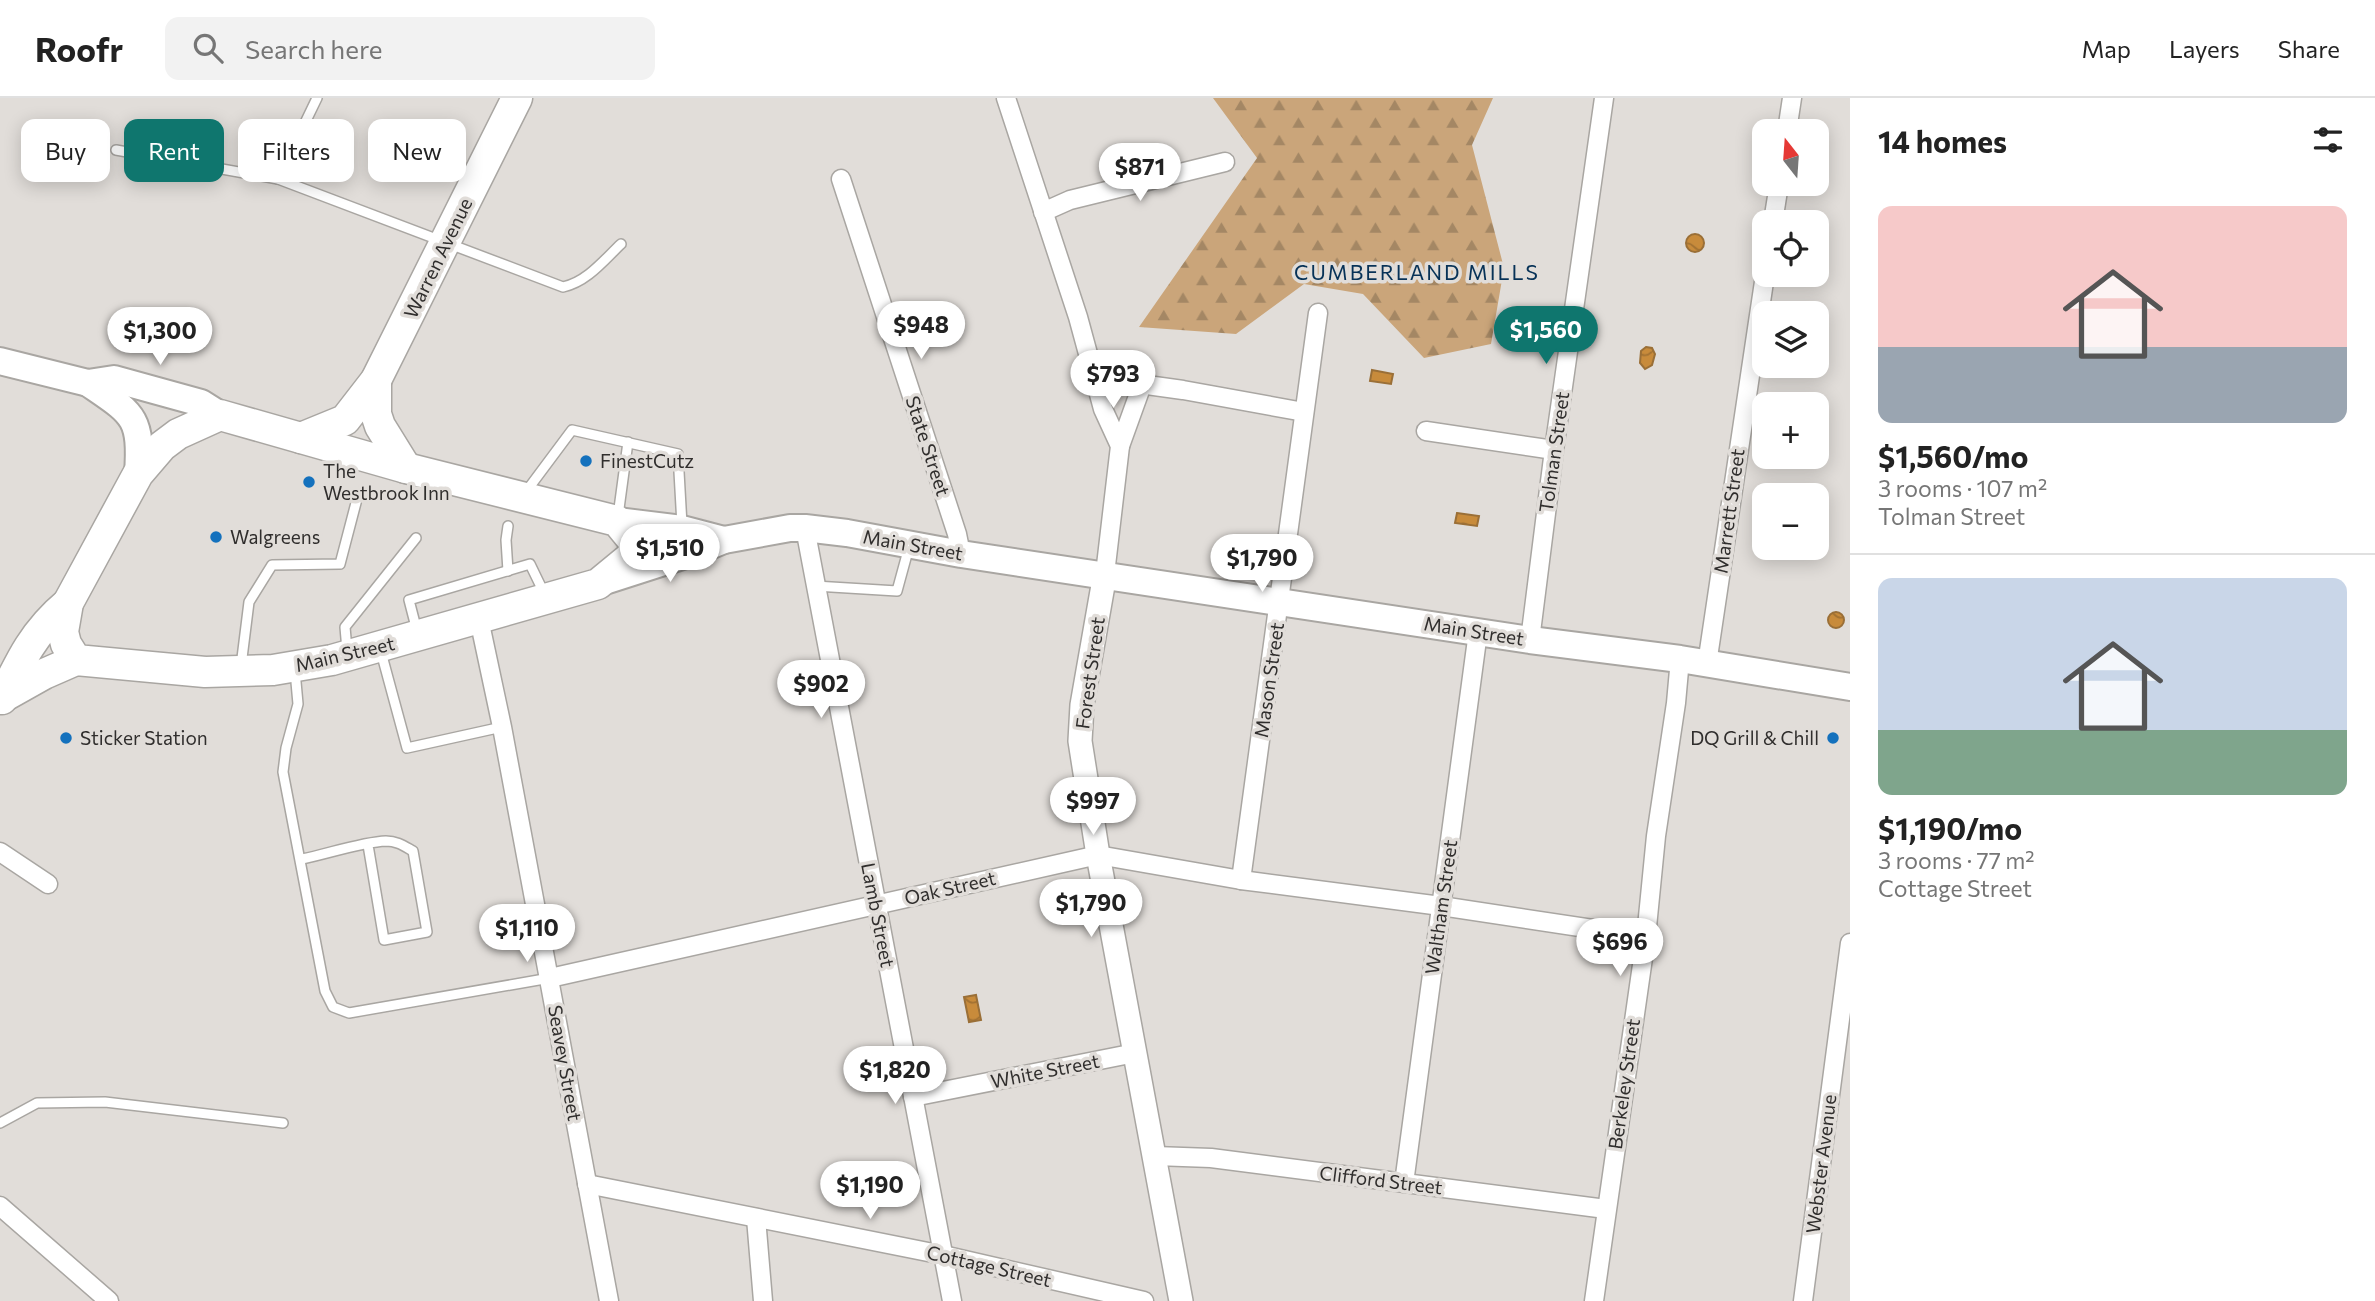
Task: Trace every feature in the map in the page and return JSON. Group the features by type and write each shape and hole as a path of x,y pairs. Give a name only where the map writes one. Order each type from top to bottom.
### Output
{"main road":[{"name":"Warren Avenue","path":"301,438 345,420 376,380 517,98"},
{"path":"0,361 88,383 124,408 132,418 140,445 138,474"},
{"path":"88,383 114,379 201,403 220,415 406,468 617,521 682,529 724,540"},
{"name":"Warren Avenue","path":"376,380 376,414 380,426 406,468"},
{"path":"76,660 66,644 63,632 68,603 138,474 162,446 178,434 220,415"},
{"path":"598,584 632,556 635,543 617,521"},
{"name":"Main Street","path":"2,700 44,674 76,660 205,672 273,670 348,656 598,584 724,540 790,528 805,528 1530,640 1680,659 1850,687"},
{"path":"2,700 10,678 36,635 50,617 68,603"}],"street":[{"path":"1006,98 1097,380 1103,409 1120,446"},
{"name":"Tolman Street","path":"1530,640 1553,450 1604,98"},
{"path":"1789,119 1792,98"},
{"path":"1043,212 1070,201 1225,162"},
{"name":"State Street","path":"841,178 957,534 961,554"},
{"name":"Marrett Street","path":"1707,664 1763,287"},
{"name":"Mason Street","path":"1241,880 1318,313"},
{"path":"1097,380 1304,412"},
{"name":"Forest Street","path":"1142,385 1120,446 1105,574 1082,705 1080,741 1098,855 1181,1301"},
{"path":"1426,431 1553,450"},
{"name":"Lamb Street","path":"805,528 952,1301"},
{"name":"Seavey Street","path":"479,619 550,978 609,1301"},
{"name":"Waltham Street","path":"1404,1182 1478,632"},
{"name":"Berkeley Street","path":"1594,1301 1646,937 1656,836 1680,659"},
{"path":"0,852 48,884"},
{"name":"Oak Street","path":"550,978 1098,855 1241,880 1441,906 1646,937"},
{"name":"Webster Avenue","path":"1803,1301 1850,943"},
{"name":"White Street","path":"913,1097 1135,1053"},
{"name":"Clifford Street","path":"1155,1156 1211,1158 1606,1209"},
{"name":"Cottage Street","path":"587,1184 943,1255 1144,1301"},
{"path":"0,1206 109,1301"},
{"path":"756,1218 763,1301"}],"lane":[{"path":"307,119 317,98"},
{"path":"116,150 238,172"},
{"path":"286,182 563,287 575,285 584,279 621,244"},
{"path":"522,497 572,430 678,454 682,529"},
{"path":"617,521 628,442"},
{"path":"240,671 249,602 272,565 340,564 357,499"},
{"path":"508,526 508,571"},
{"path":"348,656 345,627 416,538"},
{"path":"815,586 897,591 910,545"},
{"path":"418,636 409,600 530,565 547,598"},
{"path":"380,646 407,748 502,727"},
{"path":"294,666 298,704 286,748 284,772 325,991 333,1007 349,1013 550,978"},
{"path":"302,859 368,845 387,841 401,844 412,851 427,932 384,940 368,845"},
{"path":"0,1123 37,1103 105,1101 283,1123"}],"green space":[{"path":"1213,98 1493,98 1472,145 1504,268 1491,344 1424,358 1363,294 1304,284 1236,334 1139,327 1257,158"}],"water":[{"path":"1691,234 1699,234 1704,243 1702,250 1691,252 1686,247 1686,239"},
{"path":"1646,347 1652,348 1655,354 1652,365 1645,369 1640,363 1641,351"},
{"path":"1372,370 1393,374 1391,384 1370,381"},
{"path":"1457,513 1479,516 1477,526 1455,523"},
{"path":"1833,612 1839,612 1844,620 1842,626 1833,628 1828,623 1828,617"},
{"path":"976,995 981,1020 969,1022 964,997"}],"place":[{"name":"FinestCutz","path":"586,461"},
{"name":"The Westbrook Inn","path":"309,482"},
{"name":"Walgreens","path":"216,537"},
{"name":"Sticker Station","path":"66,738"},
{"name":"DQ Grill & Chill","path":"1833,738"}],"district":[{"name":"CUMBERLAND MILLS","path":"1417,273"}]}
